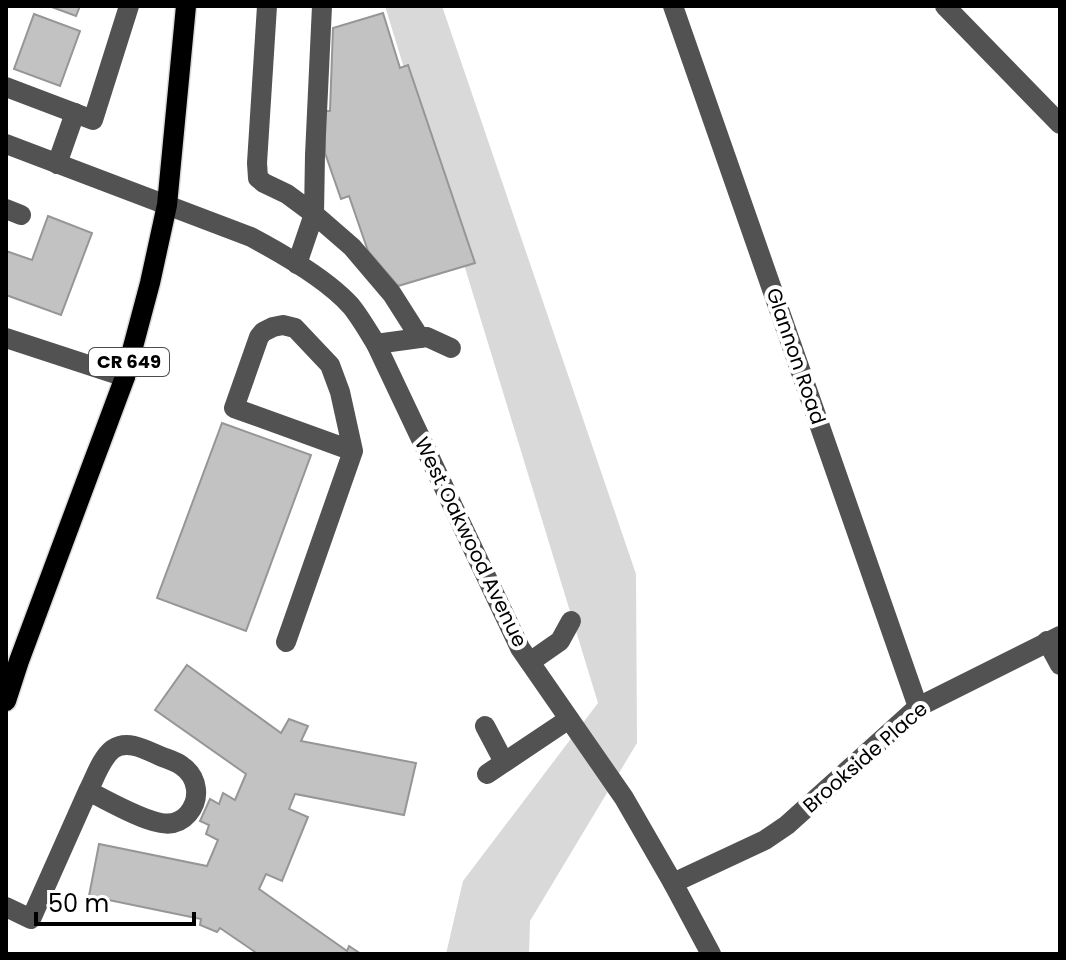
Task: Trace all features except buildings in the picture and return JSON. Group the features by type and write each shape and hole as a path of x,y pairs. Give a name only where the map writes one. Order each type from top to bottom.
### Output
{"main road":[{"name":"CR 649","path":"6,701 125,377 150,283 167,205 186,6"}],"street":[{"path":"6,87 93,120 129,6"},
{"path":"267,6 258,178 287,194 352,247 392,294 420,338"},
{"path":"297,264 314,214 322,6"},
{"name":"Glannon Road","path":"673,6 918,707"},
{"path":"945,6 1060,124"},
{"path":"57,164 75,113"},
{"name":"West Oakwood Avenue","path":"6,144 251,237 319,279 350,306 376,344 520,648 624,798 711,954"},
{"path":"286,642 353,451 340,392 330,365 295,328 283,325 263,332 234,408 353,451"},
{"path":"376,344 427,337 451,348"},
{"path":"6,338 125,377"},
{"path":"530,662 560,641 571,621"},
{"path":"1054,639 1060,665"},
{"name":"Brookside Place","path":"673,883 765,840 787,825 918,707 1054,639"},
{"path":"485,726 496,768 569,719"},
{"path":"6,907 31,919 88,791 105,758 115,748 125,745 137,747 182,766 193,777 197,796 194,807 185,818 172,824 152,821 88,791"}],"shaded area":[{"path":"385,6 442,6 636,574 637,743 530,921 529,954 446,954 463,881 598,703"}]}
